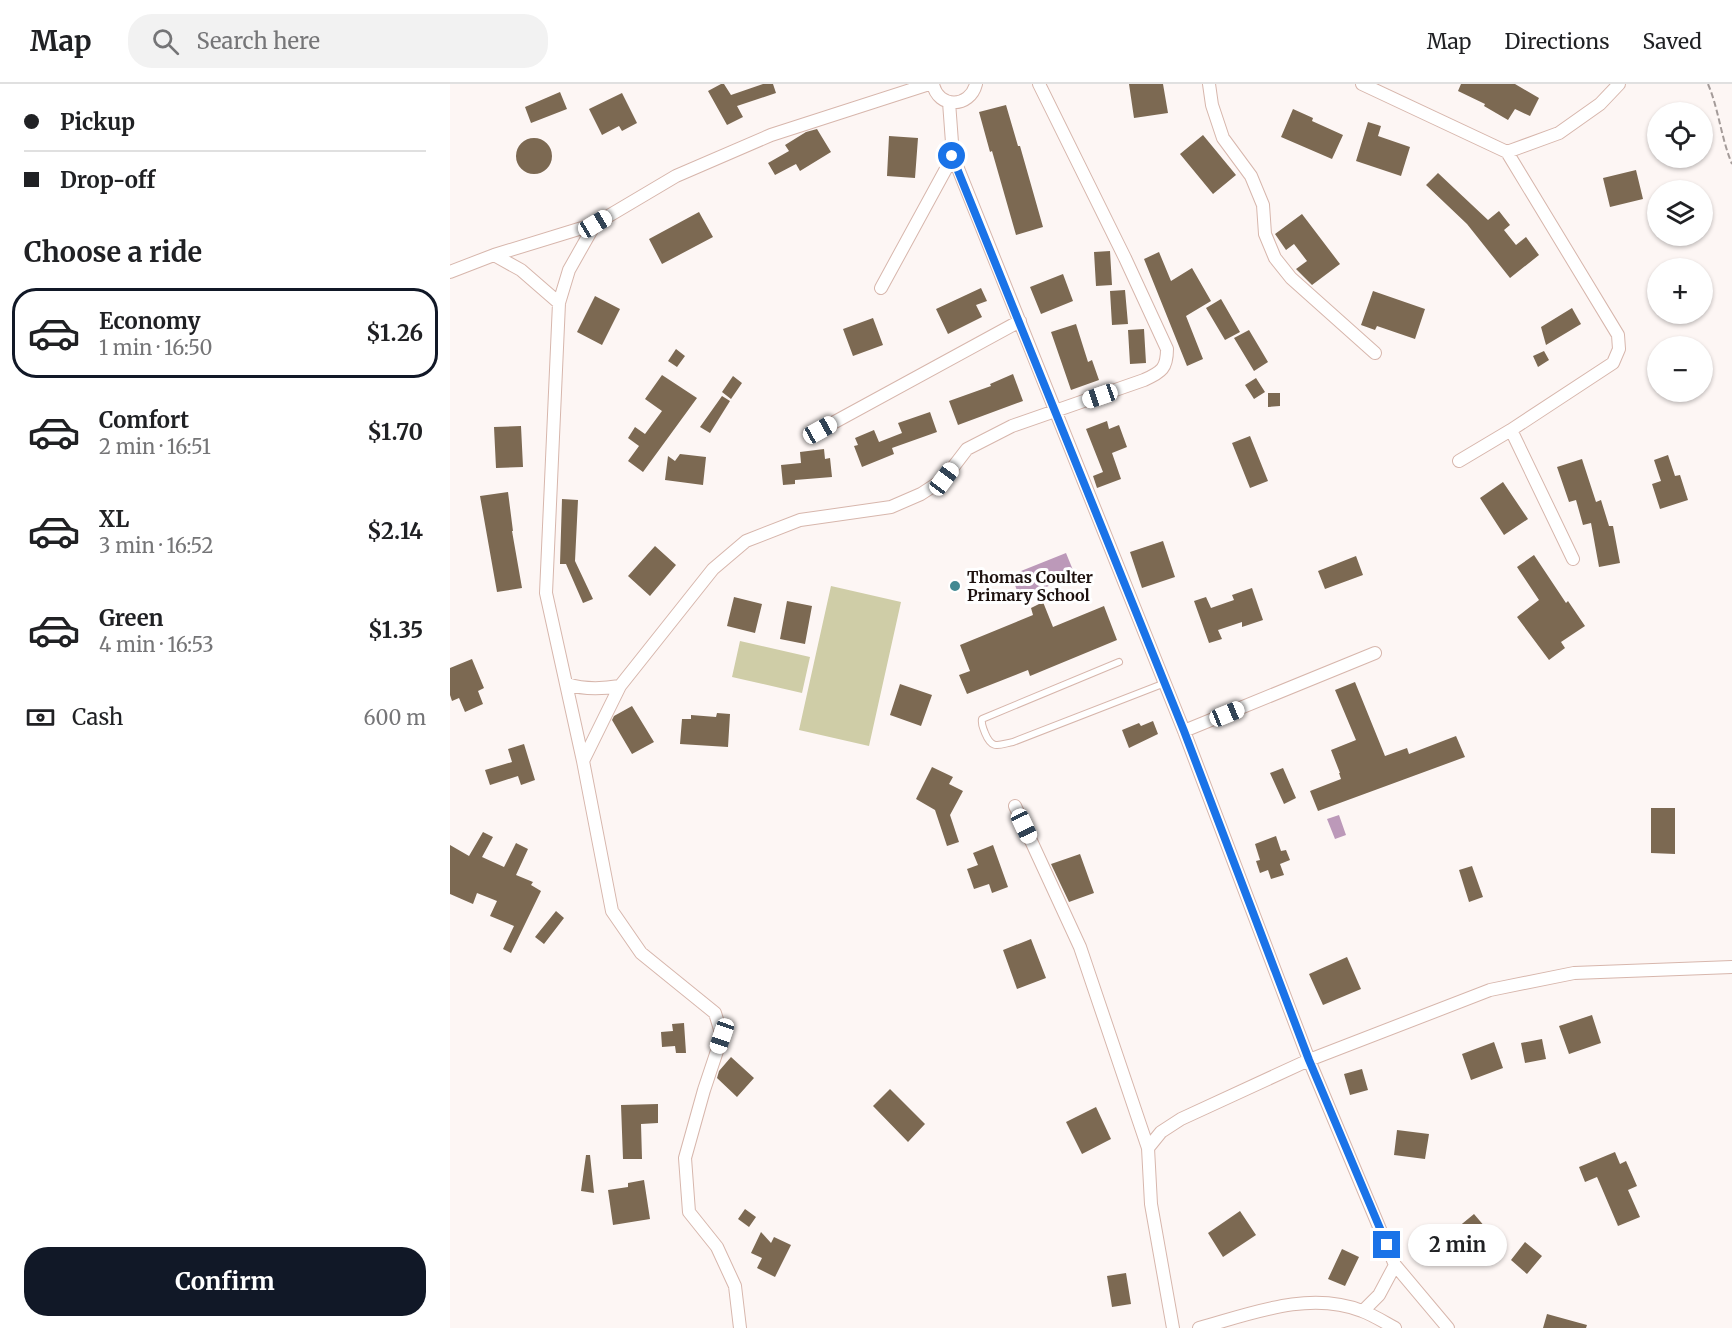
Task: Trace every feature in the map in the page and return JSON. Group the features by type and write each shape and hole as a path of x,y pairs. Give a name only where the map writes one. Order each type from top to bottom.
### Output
{"street":[{"path":"450,272 494,255 595,224 676,176 771,135 931,84 938,95 949,102 964,101 970,97 976,84"},
{"path":"583,761 620,686 713,569 746,541 800,520 891,507 921,494 944,479 967,449 1012,426 1158,374 1167,363 1167,349 1039,84"},
{"path":"1209,84 1212,105 1223,138 1251,176 1263,205 1265,234 1275,258 1291,278 1375,353"},
{"path":"1362,84 1507,152 1618,335 1619,348 1613,363 1459,461"},
{"path":"1507,152 1560,133 1600,104 1619,84"},
{"path":"949,102 952,156 1184,731 1309,1060 1395,1265 1448,1328"},
{"path":"881,288 952,156"},
{"path":"595,224 569,270 559,303 546,593 583,761 612,911 641,952 715,1014 722,1036 685,1158 689,1212 717,1247 735,1287 740,1328"},
{"path":"494,255 521,270 559,303"},
{"path":"820,430 1020,321"},
{"path":"1511,430 1573,559"},
{"path":"1184,731 1375,653"},
{"path":"567,684 600,689 620,686"},
{"path":"1015,806 1080,947 1148,1148 1151,1203 1173,1328"},
{"path":"1148,1148 1161,1132 1181,1119 1309,1060 1490,990 1574,973 1732,967"},
{"path":"1363,1311 1379,1295 1395,1265"},
{"path":"1198,1328 1275,1308 1312,1302 1363,1311 1395,1328"}],"lane":[{"path":"1119,662 982,719 981,723 988,742 992,745 999,745 1013,742 1165,683"}],"path":[{"path":"1708,84 1714,97 1724,146 1732,165"}],"shaded area":[{"path":"1066,553 1075,575 1020,598 1011,575"},
{"path":"831,586 901,602 869,746 799,730"},
{"path":"740,641 810,657 802,693 732,677"},
{"path":"1339,815 1346,835 1335,839 1327,819"}],"building":[{"path":"724,84 731,95 763,84 773,84 776,93 737,106 743,117 727,125 708,91"},
{"path":"1129,84 1163,84 1168,113 1134,118"},
{"path":"1461,84 1515,84 1539,98 1530,116 1515,109 1508,120 1484,106 1485,104 1458,91"},
{"path":"560,92 567,109 531,123 525,107"},
{"path":"622,93 637,123 622,131 619,126 602,135 589,109"},
{"path":"1006,105 1043,227 1016,235 979,112"},
{"path":"1293,109 1313,118 1312,121 1343,135 1332,159 1281,137"},
{"path":"1368,122 1381,126 1378,136 1410,147 1401,176 1356,161"},
{"path":"817,129 831,152 800,171 796,164 775,175 768,163 789,151 785,145 806,132"},
{"path":"1203,135 1236,175 1213,194 1180,154"},
{"path":"889,136 918,138 915,178 887,176"},
{"path":"534,138 547,143 552,156 547,169 534,174 521,169 516,156 521,143"},
{"path":"1636,170 1643,199 1610,207 1603,178"},
{"path":"1438,173 1488,220 1499,211 1510,225 1504,230 1516,245 1526,237 1539,255 1510,278 1467,224 1426,185"},
{"path":"699,212 713,237 662,264 649,239"},
{"path":"1302,214 1340,264 1312,285 1296,269 1307,261 1294,244 1286,250 1275,234"},
{"path":"1110,251 1112,285 1096,286 1094,252"},
{"path":"1159,252 1171,281 1192,268 1211,301 1186,316 1203,359 1187,366 1144,259"},
{"path":"1063,274 1073,301 1041,314 1030,287"},
{"path":"981,288 987,301 976,305 982,317 948,334 936,309"},
{"path":"1125,290 1128,324 1112,325 1110,291"},
{"path":"1373,291 1425,309 1415,339 1377,326 1375,330 1361,325"},
{"path":"595,296 620,309 602,345 577,332"},
{"path":"1221,299 1240,332 1225,340 1206,308"},
{"path":"1572,308 1581,324 1546,345 1541,327"},
{"path":"873,318 883,345 853,356 843,329"},
{"path":"1076,324 1088,362 1092,360 1099,380 1071,390 1051,332"},
{"path":"1144,329 1146,363 1130,364 1128,330"},
{"path":"1249,330 1268,362 1254,371 1234,338"},
{"path":"676,349 685,356 677,367 668,361"},
{"path":"1544,351 1549,360 1538,367 1533,356"},
{"path":"1013,374 1023,401 958,425 949,401 991,386 990,384"},
{"path":"662,375 697,398 643,472 628,461 639,446 628,438 635,427 645,434 662,411 645,399"},
{"path":"733,376 742,383 731,399 722,392"},
{"path":"1256,378 1265,392 1254,399 1245,385"},
{"path":"1268,393 1280,393 1280,406 1268,407"},
{"path":"722,396 730,401 710,433 700,427"},
{"path":"930,412 937,432 892,448 894,454 862,467 854,446 858,445 855,438 874,430 879,442 902,433 898,423"},
{"path":"1107,421 1109,429 1119,425 1127,447 1112,453 1121,479 1097,488 1093,476 1103,472 1086,429"},
{"path":"521,426 523,467 496,468 494,427"},
{"path":"1250,436 1268,481 1250,488 1232,443"},
{"path":"824,449 825,459 830,458 832,477 795,480 795,484 783,485 781,465 801,463 800,452"},
{"path":"680,454 706,457 703,485 665,480 668,456 675,461"},
{"path":"1668,455 1675,476 1680,475 1688,500 1660,509 1652,484 1661,481 1654,460"},
{"path":"1582,459 1596,502 1601,500 1609,526 1613,526 1620,563 1599,567 1591,523 1583,525 1576,500 1569,502 1557,467"},
{"path":"1503,482 1528,519 1504,535 1480,498"},
{"path":"508,492 522,588 497,592 480,496"},
{"path":"562,499 578,500 575,561 593,599 583,603 566,564 560,564"},
{"path":"1163,541 1175,577 1142,588 1130,552"},
{"path":"655,546 676,565 650,596 628,576"},
{"path":"1534,555 1566,603 1568,601 1585,626 1561,642 1565,648 1549,660 1517,617 1539,600 1517,567"},
{"path":"1356,556 1363,575 1325,589 1318,571"},
{"path":"1252,588 1263,620 1242,627 1242,622 1218,630 1222,639 1209,643 1194,601 1206,597 1211,608 1234,600 1232,595"},
{"path":"734,597 762,604 755,633 727,626"},
{"path":"787,601 812,606 805,644 780,639"},
{"path":"1043,602 1053,627 1104,606 1117,640 1030,676 1028,670 967,694 959,675 970,671 960,645 1033,615 1031,608"},
{"path":"472,659 484,688 478,691 483,704 465,712 459,698 452,701 450,668"},
{"path":"1355,682 1385,756 1407,748 1409,754 1456,736 1465,757 1318,811 1310,791 1341,779 1331,750 1356,740 1335,690"},
{"path":"900,684 932,695 921,726 890,715"},
{"path":"632,706 654,742 632,754 612,720 614,716"},
{"path":"717,713 730,714 728,747 680,744 682,719 691,719 691,715 716,717"},
{"path":"1153,721 1158,734 1129,748 1122,730 1139,723 1141,726"},
{"path":"524,744 535,780 521,785 518,776 490,785 485,770 512,762 508,749"},
{"path":"932,767 953,777 949,784 963,791 950,815 959,842 947,846 935,810 916,799"},
{"path":"1283,768 1296,798 1284,804 1270,773"},
{"path":"1651,808 1675,808 1675,854 1651,853"},
{"path":"483,832 493,837 482,857 504,867 516,843 528,849 516,875 533,882 531,885 541,891 511,953 503,949 514,926 490,916 497,901 477,893 473,904 450,894 450,845 469,856"},
{"path":"1276,836 1281,851 1286,850 1290,860 1280,864 1284,875 1271,879 1268,870 1260,873 1256,861 1260,860 1255,844"},
{"path":"993,845 1008,887 992,893 989,884 974,889 967,869 978,865 973,853"},
{"path":"1080,854 1094,893 1069,902 1051,864"},
{"path":"1472,866 1483,897 1469,902 1459,870"},
{"path":"556,911 564,918 544,944 535,937"},
{"path":"1031,939 1046,978 1017,989 1003,950"},
{"path":"1347,957 1361,989 1323,1005 1309,974"},
{"path":"1592,1015 1601,1043 1569,1054 1559,1026"},
{"path":"684,1023 686,1053 676,1053 675,1046 662,1047 661,1032 673,1031 672,1024"},
{"path":"1542,1039 1546,1059 1525,1063 1521,1043"},
{"path":"1494,1042 1503,1068 1471,1080 1462,1054"},
{"path":"731,1057 754,1078 737,1097 717,1078 719,1071"},
{"path":"1362,1069 1368,1090 1350,1095 1344,1074"},
{"path":"890,1089 925,1124 908,1142 873,1106"},
{"path":"658,1104 658,1123 641,1124 642,1159 623,1159 621,1105"},
{"path":"1096,1107 1111,1139 1082,1154 1066,1122"},
{"path":"1397,1130 1429,1134 1425,1159 1394,1155"},
{"path":"1615,1152 1620,1164 1626,1161 1637,1186 1628,1190 1640,1217 1618,1226 1597,1177 1585,1182 1579,1167"},
{"path":"586,1155 590,1155 594,1193 581,1191"},
{"path":"644,1180 650,1219 613,1225 608,1190 628,1187 628,1183"},
{"path":"745,1209 756,1217 749,1227 738,1219"},
{"path":"1240,1211 1256,1235 1223,1257 1208,1233"},
{"path":"1474,1214 1497,1241 1480,1256 1457,1228"},
{"path":"761,1232 771,1243 774,1237 791,1245 775,1277 757,1268 762,1258 751,1253"},
{"path":"1525,1242 1542,1256 1527,1274 1511,1260"},
{"path":"1342,1249 1359,1257 1345,1286 1328,1279"},
{"path":"1126,1273 1131,1304 1112,1307 1107,1276"},
{"path":"1547,1314 1587,1325 1586,1328 1543,1328"}],"place":[{"name":"Thomas Coulter Primary School","path":"955,586"}],"route":[{"path":"952,156 1184,731 1309,1060 1387,1245"}]}
